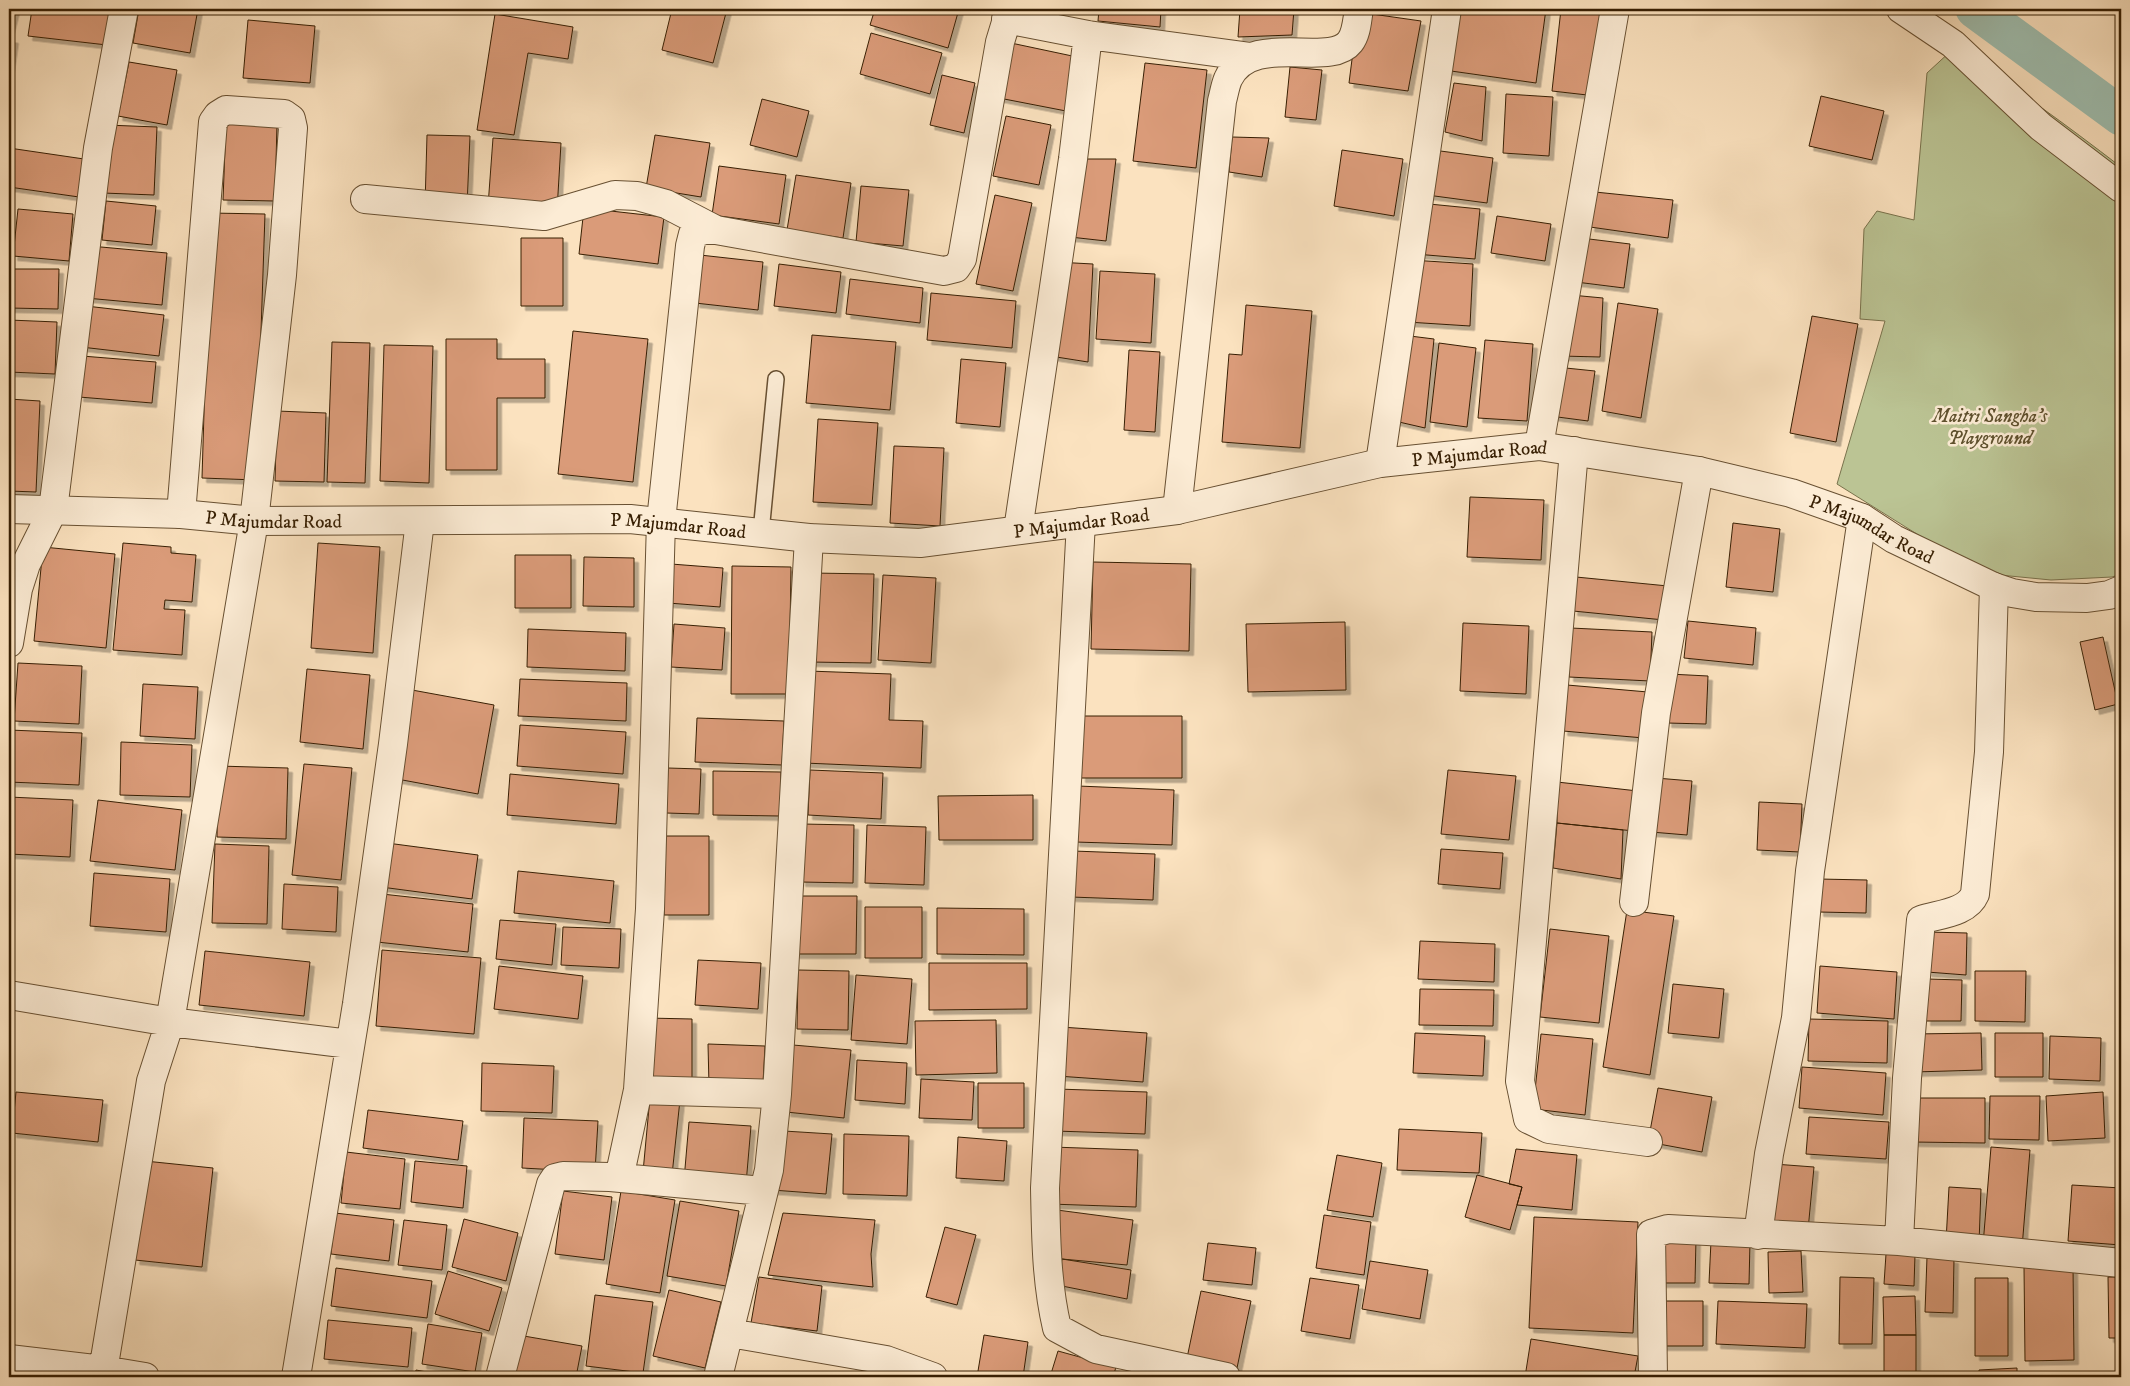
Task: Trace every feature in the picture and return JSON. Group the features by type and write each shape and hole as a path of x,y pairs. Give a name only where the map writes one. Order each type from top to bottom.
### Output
{"street":[{"path":"9,643 18,589 26,564 53,510 98,148 124,9"},
{"path":"610,1177 616,1175 620,1169 638,1090 650,909 661,521 690,246 693,234 704,230 716,230 944,271 956,268 962,259 1008,14 1088,35 1251,57 1281,51 1336,51 1350,43 1356,30 1359,9"},
{"path":"1380,463 1447,9"},
{"path":"1538,446 1615,9"},
{"path":"1901,9 1953,44 2046,131 2121,188"},
{"path":"1018,530 1073,159 1088,35"},
{"path":"1177,510 1222,101 1228,79 1236,68 1251,57"},
{"path":"102,1374 151,1081 170,1022 254,521 282,276 292,148 293,128 291,119 284,114 226,110 218,115 213,122 181,514"},
{"path":"365,199 544,216 615,195 637,196 666,204 716,230"},
{"name":"P Majumdar Road","path":"9,509 181,514 254,521 630,519 809,538 920,543 1177,510 1380,463 1538,446 1699,471 1791,494 1862,518 1894,539 1994,587 2036,597 2087,598 2109,595 2121,590"},
{"path":"1574,452 1520,1081 1528,1119 1537,1125 1549,1129 1648,1142"},
{"path":"1634,902 1656,713 1699,471"},
{"path":"1758,1235 1769,1154 1796,1018 1810,871 1862,518"},
{"path":"296,1377 350,1044 393,744 420,521"},
{"path":"1081,522 1045,1188 1047,1271 1051,1301 1057,1328 1096,1349 1183,1373 1226,1377"},
{"path":"718,1377 768,1170 777,1094 809,538"},
{"path":"1899,1241 1907,1078 1921,920 1963,907 1972,902 1975,894 1990,752 1994,587"},
{"path":"9,995 170,1022 350,1044"},
{"path":"638,1090 777,1094"},
{"path":"500,1377 550,1184 555,1178 563,1176 610,1177 763,1191"},
{"path":"1653,1377 1651,1234 1668,1229 1700,1229 1758,1235 1899,1241 2121,1263"},
{"path":"730,1333 886,1360 933,1377"},
{"path":"9,1359 102,1374 145,1377"}],"lane":[{"path":"760,532 776,379"}],"green space":[{"name":"Maitri Sangha's Playground","path":"1952,50 2059,120 2121,167 2121,574 2112,577 2051,580 1979,573 1837,484 1885,321 1860,319 1864,229 1877,211 1914,220 1927,73"}],"building":[{"path":"9,9 15,9 9,32"},
{"path":"32,9 111,9 107,45 28,36"},
{"path":"139,9 198,9 190,53 133,43"},
{"path":"672,9 727,9 713,63 662,50"},
{"path":"875,9 959,9 948,48 870,25"},
{"path":"1099,9 1161,9 1160,27 1098,21"},
{"path":"1240,9 1294,9 1292,35 1238,37"},
{"path":"1454,9 1546,9 1536,83 1444,70"},
{"path":"1561,9 1606,14 1596,96 1552,91"},
{"path":"1358,12 1421,21 1408,91 1349,83"},
{"path":"495,14 573,27 568,59 528,53 514,135 477,130"},
{"path":"248,20 315,26 310,83 243,78"},
{"path":"871,33 942,53 930,94 860,74"},
{"path":"9,38 14,39 9,72"},
{"path":"1011,43 1077,57 1066,111 999,98"},
{"path":"129,62 177,70 167,125 118,116"},
{"path":"1145,63 1207,70 1196,168 1133,161"},
{"path":"1290,67 1322,70 1316,120 1285,117"},
{"path":"942,75 975,83 964,133 930,125"},
{"path":"1454,83 1486,87 1482,141 1445,132"},
{"path":"1506,94 1553,97 1549,156 1503,153"},
{"path":"1821,96 1884,111 1872,160 1809,146"},
{"path":"762,99 809,111 797,157 750,145"},
{"path":"1006,116 1051,125 1039,185 993,176"},
{"path":"226,122 277,124 275,201 223,200"},
{"path":"106,125 157,127 154,195 103,193"},
{"path":"427,135 470,136 467,206 425,205"},
{"path":"655,135 710,143 701,197 646,188"},
{"path":"1232,137 1269,138 1262,177 1229,172"},
{"path":"493,138 561,143 557,211 488,206"},
{"path":"9,148 84,159 79,197 9,187"},
{"path":"1342,150 1403,159 1394,216 1334,206"},
{"path":"1433,150 1493,158 1487,203 1427,195"},
{"path":"1073,159 1116,159 1106,241 1061,236"},
{"path":"719,166 786,175 779,224 712,215"},
{"path":"796,175 851,183 843,238 787,230"},
{"path":"861,186 909,190 903,246 856,242"},
{"path":"1595,192 1673,200 1668,238 1590,227"},
{"path":"995,195 1032,203 1013,291 976,284"},
{"path":"106,201 156,206 152,245 102,240"},
{"path":"1419,203 1480,209 1475,259 1415,254"},
{"path":"584,208 664,217 658,264 579,254"},
{"path":"18,209 73,214 69,261 13,256"},
{"path":"210,213 265,214 256,480 202,478"},
{"path":"1497,216 1551,224 1545,261 1491,253"},
{"path":"521,238 563,238 563,306 521,306"},
{"path":"1581,238 1630,244 1624,288 1576,282"},
{"path":"90,246 167,253 162,305 86,298"},
{"path":"700,255 763,262 758,310 695,303"},
{"path":"1411,260 1473,264 1470,326 1407,322"},
{"path":"1056,262 1093,264 1088,362 1050,356"},
{"path":"779,264 841,272 836,313 774,306"},
{"path":"9,269 59,269 58,309 9,308"},
{"path":"1100,271 1155,274 1151,343 1096,339"},
{"path":"850,279 923,288 920,323 846,314"},
{"path":"931,293 1016,301 1012,348 927,340"},
{"path":"1571,295 1603,298 1600,357 1561,356"},
{"path":"1618,303 1658,309 1641,418 1602,411"},
{"path":"1246,305 1312,311 1300,448 1222,442 1229,354 1242,355"},
{"path":"86,306 164,315 159,356 81,347"},
{"path":"1812,316 1858,324 1836,442 1790,433"},
{"path":"9,320 57,322 55,374 9,372"},
{"path":"573,331 648,339 633,482 558,474"},
{"path":"812,335 896,342 890,410 806,403"},
{"path":"1410,336 1434,339 1425,428 1386,419"},
{"path":"446,339 497,339 497,359 545,359 545,398 497,398 497,470 446,470"},
{"path":"1485,340 1533,344 1527,421 1478,418"},
{"path":"332,342 370,343 365,483 327,482"},
{"path":"1439,343 1476,348 1467,427 1430,422"},
{"path":"384,345 433,346 429,483 380,481"},
{"path":"1129,350 1160,352 1155,432 1124,430"},
{"path":"82,356 156,362 152,403 79,397"},
{"path":"961,359 1006,363 1000,427 956,423"},
{"path":"1556,367 1595,371 1588,421 1550,416"},
{"path":"9,399 40,401 36,492 9,491"},
{"path":"277,411 326,413 324,482 275,481"},
{"path":"818,419 878,423 872,505 813,502"},
{"path":"894,446 944,448 940,526 890,523"},
{"path":"1470,497 1544,500 1541,560 1467,557"},
{"path":"1733,523 1780,529 1773,592 1726,587"},
{"path":"123,543 171,547 171,553 196,555 192,602 165,600 164,609 185,610 182,655 113,650"},
{"path":"318,543 380,547 373,653 311,648"},
{"path":"43,547 115,554 106,648 34,641"},
{"path":"515,555 571,555 571,608 515,608"},
{"path":"584,557 634,558 634,607 583,606"},
{"path":"1093,562 1191,564 1189,651 1091,649"},
{"path":"671,564 723,568 720,607 668,603"},
{"path":"732,566 791,567 789,694 731,694"},
{"path":"812,573 874,574 871,663 810,662"},
{"path":"883,575 936,578 931,663 878,660"},
{"path":"1576,577 1668,586 1664,620 1573,611"},
{"path":"1688,621 1756,628 1753,665 1684,658"},
{"path":"1345,622 1346,690 1248,692 1246,624"},
{"path":"1463,623 1529,626 1526,694 1460,691"},
{"path":"674,624 725,628 722,670 671,667"},
{"path":"1571,628 1652,632 1650,681 1569,677"},
{"path":"528,629 626,633 625,671 527,667"},
{"path":"2103,637 2118,704 2095,710 2080,642"},
{"path":"18,663 82,666 79,724 14,721"},
{"path":"307,669 370,675 363,749 300,742"},
{"path":"808,671 891,674 889,720 923,721 921,768 804,763"},
{"path":"1669,674 1708,676 1706,724 1667,723"},
{"path":"520,679 627,683 626,721 518,716"},
{"path":"143,684 198,687 195,739 140,736"},
{"path":"1567,685 1648,692 1644,738 1563,731"},
{"path":"412,690 494,705 478,794 397,779"},
{"path":"1081,716 1182,716 1182,778 1081,778"},
{"path":"697,718 784,721 782,765 695,762"},
{"path":"520,725 626,732 623,774 517,766"},
{"path":"9,730 82,733 79,785 9,782"},
{"path":"121,742 192,745 190,797 120,795"},
{"path":"304,764 352,768 341,880 292,875"},
{"path":"218,766 288,768 286,839 217,837"},
{"path":"668,768 701,769 699,814 666,813"},
{"path":"810,770 883,773 881,819 808,815"},
{"path":"1448,770 1516,776 1509,840 1441,834"},
{"path":"713,771 781,772 780,816 713,815"},
{"path":"510,774 619,784 616,824 507,815"},
{"path":"1656,778 1692,781 1687,835 1651,832"},
{"path":"1557,782 1638,791 1634,831 1557,823"},
{"path":"1078,786 1174,790 1172,845 1075,842"},
{"path":"1033,795 1033,840 939,840 938,796"},
{"path":"9,797 73,800 70,857 9,854"},
{"path":"98,800 182,810 175,870 90,861"},
{"path":"1759,802 1802,804 1800,852 1757,850"},
{"path":"1557,823 1623,830 1621,879 1553,868"},
{"path":"802,824 854,825 853,883 801,882"},
{"path":"867,825 926,827 924,885 865,883"},
{"path":"665,836 709,836 709,915 664,915"},
{"path":"387,843 478,855 472,899 381,887"},
{"path":"215,844 269,846 267,924 212,923"},
{"path":"1441,849 1503,853 1500,889 1438,884"},
{"path":"1073,851 1155,854 1153,900 1071,897"},
{"path":"518,871 614,881 610,923 514,913"},
{"path":"94,873 170,879 166,932 90,926"},
{"path":"1819,879 1867,880 1866,913 1819,912"},
{"path":"284,884 338,887 336,932 282,929"},
{"path":"382,894 473,904 468,952 377,942"},
{"path":"795,896 857,896 856,954 795,954"},
{"path":"865,907 922,907 922,958 865,958"},
{"path":"937,908 1024,909 1024,955 937,954"},
{"path":"1627,910 1674,916 1650,1075 1603,1067"},
{"path":"500,920 556,924 552,965 496,959"},
{"path":"563,927 621,929 619,968 561,965"},
{"path":"1550,929 1609,936 1599,1023 1540,1017"},
{"path":"1928,932 1967,933 1966,975 1927,972"},
{"path":"1420,941 1495,944 1494,982 1418,979"},
{"path":"382,950 481,958 474,1034 376,1026"},
{"path":"205,951 310,962 304,1016 199,1005"},
{"path":"698,960 761,963 758,1009 695,1005"},
{"path":"929,963 1027,963 1027,1009 929,1010"},
{"path":"499,966 583,976 578,1019 494,1009"},
{"path":"1820,966 1897,972 1894,1019 1817,1013"},
{"path":"798,970 849,971 848,1030 797,1029"},
{"path":"1975,971 2026,971 2025,1022 1975,1021"},
{"path":"856,975 912,979 907,1044 851,1040"},
{"path":"1928,979 1962,980 1961,1021 1926,1021"},
{"path":"1673,984 1724,989 1719,1038 1668,1033"},
{"path":"1420,989 1494,990 1493,1026 1419,1025"},
{"path":"647,1018 692,1019 692,1081 643,1083"},
{"path":"1809,1019 1888,1021 1887,1063 1808,1061"},
{"path":"996,1020 997,1073 916,1075 915,1021"},
{"path":"1061,1027 1147,1033 1143,1082 1057,1076"},
{"path":"1415,1033 1485,1036 1483,1076 1413,1073"},
{"path":"1981,1033 1982,1070 1914,1072 1914,1034"},
{"path":"1995,1033 2043,1033 2043,1077 1995,1077"},
{"path":"1541,1034 1593,1039 1585,1115 1533,1109"},
{"path":"2050,1036 2101,1038 2100,1081 2049,1079"},
{"path":"708,1044 765,1046 763,1083 709,1086"},
{"path":"793,1045 851,1050 844,1118 786,1112"},
{"path":"857,1060 907,1063 905,1104 855,1100"},
{"path":"482,1063 554,1066 552,1113 481,1111"},
{"path":"1802,1067 1886,1073 1883,1115 1799,1108"},
{"path":"921,1079 974,1082 972,1120 919,1118"},
{"path":"978,1083 1024,1083 1024,1128 978,1128"},
{"path":"1658,1088 1712,1097 1702,1152 1648,1142"},
{"path":"1057,1089 1147,1092 1145,1134 1055,1131"},
{"path":"16,1092 103,1100 98,1142 12,1133"},
{"path":"2103,1092 2105,1138 2048,1141 2046,1096"},
{"path":"1990,1096 2040,1096 2039,1140 1989,1139"},
{"path":"650,1097 680,1100 672,1175 643,1172"},
{"path":"1914,1098 1985,1098 1985,1143 1913,1142"},
{"path":"368,1110 463,1121 458,1160 363,1148"},
{"path":"1809,1117 1889,1122 1886,1159 1806,1154"},
{"path":"524,1118 598,1121 595,1172 522,1168"},
{"path":"689,1122 751,1126 746,1184 684,1180"},
{"path":"1399,1129 1482,1133 1479,1173 1397,1170"},
{"path":"784,1131 832,1134 826,1194 772,1190"},
{"path":"844,1134 909,1136 907,1196 843,1194"},
{"path":"958,1137 1007,1141 1004,1181 956,1178"},
{"path":"1052,1147 1138,1150 1136,1207 1050,1204"},
{"path":"1991,1147 2030,1150 2022,1248 1983,1245"},
{"path":"1516,1149 1577,1155 1572,1210 1517,1205 1522,1187 1509,1184"},
{"path":"346,1152 405,1159 400,1209 341,1203"},
{"path":"1337,1155 1382,1163 1373,1217 1327,1210"},
{"path":"145,1161 213,1168 202,1267 135,1260"},
{"path":"415,1161 467,1166 463,1208 411,1202"},
{"path":"1774,1164 1814,1167 1808,1230 1769,1226"},
{"path":"1477,1175 1522,1187 1510,1230 1465,1217"},
{"path":"2072,1185 2121,1188 2121,1245 2068,1241"},
{"path":"1949,1187 1981,1189 1979,1243 1946,1241"},
{"path":"563,1191 612,1197 604,1260 555,1254"},
{"path":"621,1191 675,1200 660,1293 606,1284"},
{"path":"680,1201 739,1211 726,1286 667,1276"},
{"path":"1057,1210 1133,1220 1127,1265 1062,1259 1051,1255"},
{"path":"335,1213 394,1220 389,1261 331,1254"},
{"path":"783,1213 875,1220 871,1254 873,1287 768,1275"},
{"path":"1324,1215 1371,1222 1364,1275 1316,1268"},
{"path":"1534,1217 1638,1222 1633,1333 1529,1328"},
{"path":"464,1219 518,1233 506,1281 452,1267"},
{"path":"404,1220 447,1225 442,1270 398,1265"},
{"path":"945,1227 976,1235 957,1305 926,1297"},
{"path":"1657,1239 1696,1239 1695,1283 1657,1283"},
{"path":"1711,1241 1750,1242 1749,1284 1709,1283"},
{"path":"1208,1243 1256,1248 1252,1285 1203,1280"},
{"path":"1801,1251 1803,1292 1769,1293 1768,1252"},
{"path":"1886,1254 1915,1255 1914,1286 1884,1284"},
{"path":"1927,1257 1954,1259 1953,1313 1925,1312"},
{"path":"1062,1259 1131,1270 1127,1299 1057,1285"},
{"path":"1370,1261 1428,1270 1420,1319 1362,1309"},
{"path":"2073,1266 2074,1360 2025,1361 2024,1267"},
{"path":"336,1268 432,1281 427,1318 331,1306"},
{"path":"448,1271 502,1288 489,1331 435,1314"},
{"path":"759,1277 822,1286 817,1331 751,1323"},
{"path":"1840,1277 1874,1278 1872,1344 1839,1344"},
{"path":"2108,1277 2121,1277 2121,1338 2109,1338"},
{"path":"1310,1278 1359,1285 1350,1339 1301,1331"},
{"path":"1975,1278 2008,1278 2008,1356 1975,1356"},
{"path":"669,1290 721,1302 705,1368 653,1356"},
{"path":"1201,1291 1251,1301 1237,1368 1187,1358"},
{"path":"595,1295 653,1302 643,1373 586,1366"},
{"path":"1915,1296 1916,1335 1884,1335 1883,1297"},
{"path":"1658,1301 1703,1301 1703,1346 1658,1346"},
{"path":"1718,1301 1807,1304 1805,1348 1716,1344"},
{"path":"328,1320 412,1328 408,1367 324,1359"},
{"path":"428,1324 482,1333 475,1372 422,1364"},
{"path":"518,1335 582,1346 576,1377 512,1377"},
{"path":"984,1335 1028,1342 1023,1377 977,1377"},
{"path":"1884,1335 1916,1335 1916,1375 1884,1375"},
{"path":"1531,1339 1638,1356 1634,1377 1525,1377"},
{"path":"1058,1351 1116,1367 1113,1377 1050,1377"},
{"path":"2017,1368 2017,1377 1979,1377 1979,1370"},
{"path":"416,1370 454,1377 415,1377"}],"waterway":[{"path":"1975,9 2121,116"}]}
